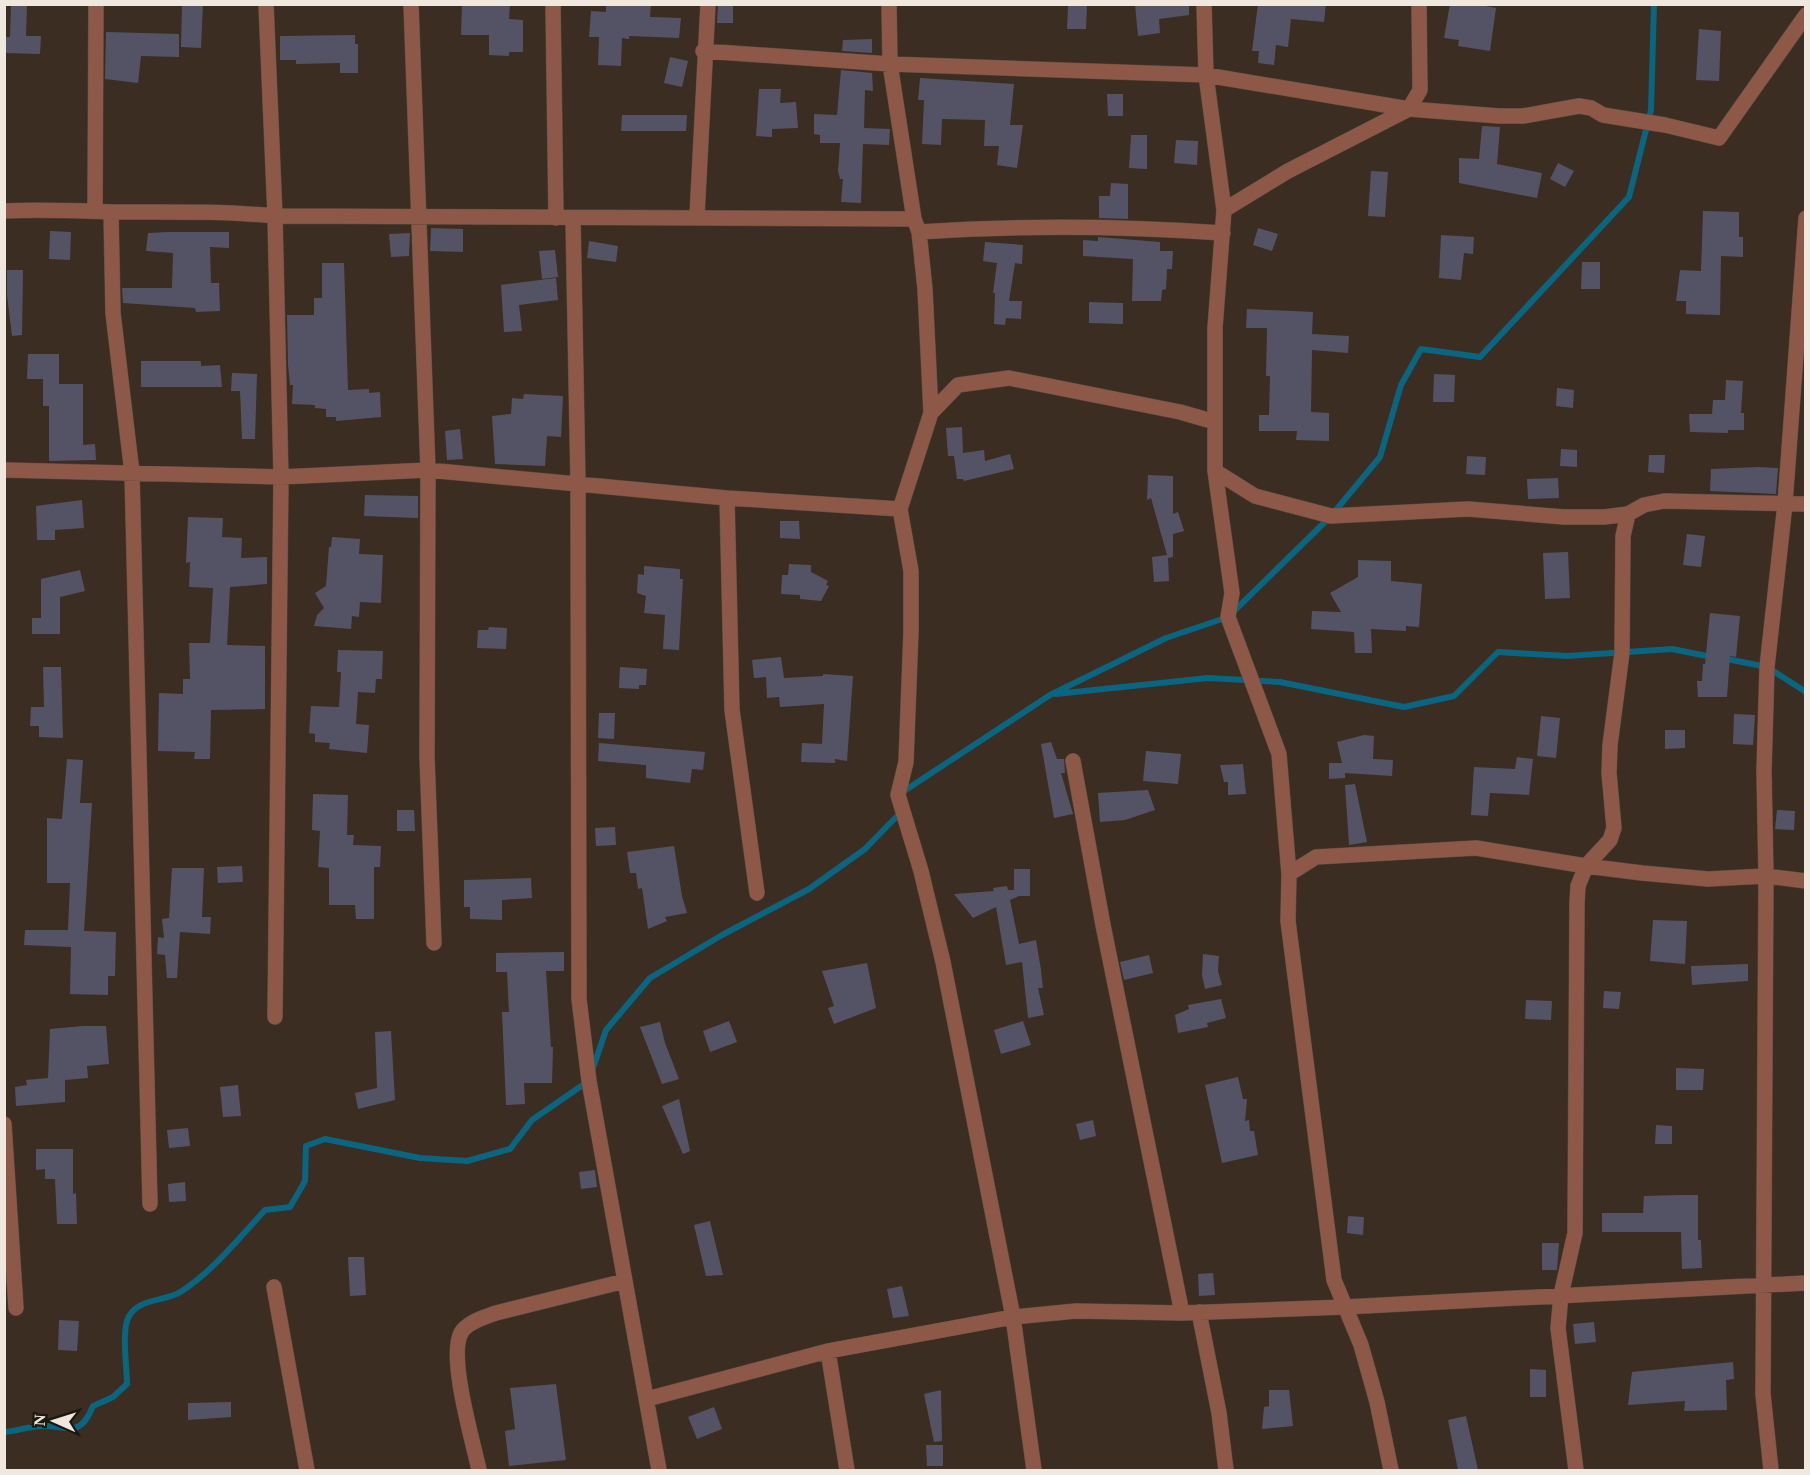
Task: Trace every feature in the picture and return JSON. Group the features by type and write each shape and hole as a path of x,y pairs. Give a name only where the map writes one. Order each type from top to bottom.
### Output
{"street":[{"path":"95,211 96,4"},
{"path":"266,4 275,216 281,477 275,1017"},
{"path":"411,4 428,471 427,757 434,943"},
{"path":"553,4 556,218"},
{"path":"697,216 703,51 708,4"},
{"path":"889,4 890,64 925,289 931,413 900,509 910,571 912,631 906,762 898,795 921,871 943,962 1013,1317 1034,1470"},
{"path":"1204,4 1206,75 1224,210 1215,328 1215,471 1232,593 1227,617 1279,754 1289,874 1288,921 1334,1280 1361,1345 1377,1402 1391,1470"},
{"path":"1224,210 1288,171 1409,109 1420,90 1419,4"},
{"path":"703,51 890,64 1206,75 1409,109 1523,116 1580,106 1591,108 1603,116 1665,124 1719,138 1806,15"},
{"path":"4,211 48,208 111,212 230,212 275,216 418,215 556,218 697,216 916,226 1140,227 1223,234"},
{"path":"111,212 113,313 132,473 150,1204"},
{"path":"573,218 578,483 579,999 589,1081 659,1470"},
{"path":"1771,1470 1763,1394 1766,876 1764,771 1767,667 1785,504 1806,218"},
{"path":"931,413 958,385 1009,378 1180,412 1215,422"},
{"path":"4,470 281,477 428,471 727,498 900,509"},
{"path":"1215,471 1255,496 1331,516 1468,509 1564,517 1628,514 1644,506 1664,501 1806,504"},
{"path":"727,498 732,710 758,893"},
{"path":"1576,1470 1558,1328 1561,1295 1575,1233 1577,903 1578,886 1586,866 1610,840 1614,828 1609,773 1610,745 1622,652 1623,536 1628,514"},
{"path":"1073,761 1102,925 1182,1313"},
{"path":"1289,874 1316,857 1447,847 1476,848 1586,866 1707,879 1766,876 1806,881"},
{"path":"4,1124 16,1308"},
{"path":"479,1470 460,1380 458,1345 461,1332 477,1320 496,1313 625,1281"},
{"path":"1778,1283 1806,1291"},
{"path":"647,1399 828,1351 1013,1317 1076,1311 1182,1313 1345,1307 1806,1283"},
{"path":"274,1287 307,1470"},
{"path":"1199,1312 1219,1413 1226,1470"},
{"path":"828,1351 847,1470"}],"building":[{"path":"11,4 27,4 26,36 41,36 40,54 4,53 4,37 10,37"},
{"path":"182,4 203,4 201,48 181,47"},
{"path":"462,4 510,4 509,19 523,20 523,52 509,52 509,56 489,55 489,35 461,35"},
{"path":"606,4 651,4 650,17 681,18 679,38 629,36 629,39 622,38 621,66 598,65 599,37 589,37 591,11 606,12"},
{"path":"718,4 733,4 733,23 717,23"},
{"path":"1135,4 1189,4 1189,15 1159,19 1160,33 1138,36"},
{"path":"1258,4 1326,4 1324,22 1291,19 1288,47 1276,45 1274,65 1258,63 1259,51 1252,51"},
{"path":"1450,4 1475,4 1496,8 1490,51 1458,46 1459,40 1444,38"},
{"path":"1068,5 1087,6 1086,29 1067,29"},
{"path":"1699,29 1721,31 1719,81 1696,80"},
{"path":"106,32 179,34 179,57 141,56 138,83 105,79"},
{"path":"355,35 355,44 358,44 358,73 340,73 340,63 296,64 296,60 280,60 280,36"},
{"path":"872,39 872,53 842,51 843,40"},
{"path":"670,57 688,61 682,87 664,83"},
{"path":"841,70 872,73 873,91 865,90 864,128 890,129 889,145 863,144 861,203 841,202 843,179 840,179 838,171 840,143 820,143 820,135 814,134 814,114 837,115"},
{"path":"920,78 1014,84 1010,125 1023,125 1017,168 997,165 999,146 984,146 985,120 942,119 941,145 922,144 924,100 918,100"},
{"path":"759,89 781,89 780,103 796,102 798,128 772,129 772,137 756,136"},
{"path":"1107,94 1123,94 1123,116 1108,116"},
{"path":"622,115 687,115 686,131 621,131"},
{"path":"1482,126 1500,127 1497,164 1542,173 1537,198 1459,183 1459,158 1479,159"},
{"path":"1131,135 1147,135 1147,169 1129,168"},
{"path":"1176,140 1198,141 1197,165 1174,163"},
{"path":"1558,163 1574,171 1565,187 1550,179"},
{"path":"1371,171 1388,172 1385,217 1368,216"},
{"path":"1111,183 1128,184 1128,219 1099,218 1099,196 1110,196"},
{"path":"1703,211 1739,212 1739,237 1743,237 1743,257 1721,256 1720,315 1686,314 1686,301 1676,301 1680,270 1701,271"},
{"path":"431,228 463,229 463,252 430,251"},
{"path":"1258,228 1278,234 1272,251 1253,245"},
{"path":"50,231 71,232 70,260 49,259"},
{"path":"229,232 229,248 210,247 211,283 219,283 220,311 196,312 195,308 123,303 122,288 172,288 173,253 146,251 148,233"},
{"path":"410,233 409,256 391,257 389,234"},
{"path":"1441,235 1474,237 1473,254 1464,253 1461,280 1439,278"},
{"path":"1098,237 1160,242 1160,251 1173,251 1172,269 1167,269 1166,289 1162,290 1161,301 1132,301 1133,259 1083,256 1083,240 1098,241"},
{"path":"589,241 618,246 616,262 587,258"},
{"path":"985,242 1023,245 1022,264 1015,263 1009,301 1022,301 1021,319 1006,318 1005,325 994,324 995,293 993,293 997,263 983,261"},
{"path":"555,250 558,277 542,279 539,251"},
{"path":"1582,262 1600,262 1600,289 1581,289"},
{"path":"322,263 344,263 348,390 369,389 369,393 380,392 381,417 336,421 336,417 326,417 326,409 315,408 315,405 292,404 293,385 290,385 288,365 287,315 314,315 314,298 322,298"},
{"path":"7,270 23,270 22,335 12,336 7,295"},
{"path":"556,278 558,300 519,305 522,331 504,332 501,285"},
{"path":"1089,302 1123,303 1123,324 1089,323"},
{"path":"1247,309 1313,312 1312,334 1349,336 1348,353 1312,350 1311,412 1329,413 1329,441 1296,440 1297,431 1259,431 1259,415 1269,415 1270,376 1266,376 1267,328 1246,328"},
{"path":"28,354 59,354 59,384 83,384 83,445 95,444 96,460 49,461 49,406 43,406 43,379 27,379"},
{"path":"141,361 201,361 201,366 220,365 222,387 141,387"},
{"path":"232,373 257,374 255,439 242,439 240,391 231,391"},
{"path":"1434,374 1455,375 1454,402 1433,402"},
{"path":"1726,380 1743,381 1741,413 1744,413 1744,430 1728,430 1728,433 1690,432 1689,414 1712,414 1713,400 1725,400"},
{"path":"1557,388 1574,390 1573,408 1556,406"},
{"path":"524,394 563,396 561,437 547,436 545,466 495,464 492,416 511,414 512,398 523,399"},
{"path":"962,427 963,453 984,450 985,461 1010,454 1014,469 964,481 957,479 954,456 948,456 946,428"},
{"path":"460,429 463,459 447,460 445,431"},
{"path":"1561,449 1577,450 1577,467 1560,466"},
{"path":"1649,455 1665,455 1664,473 1648,472"},
{"path":"1467,456 1486,457 1485,475 1466,474"},
{"path":"1778,468 1776,494 1710,491 1711,469"},
{"path":"1148,475 1173,476 1173,514 1178,512 1184,531 1173,534 1173,557 1168,558 1169,581 1154,582 1152,557 1167,555 1151,498 1147,500"},
{"path":"1558,478 1559,498 1528,499 1527,479"},
{"path":"365,495 418,496 418,518 364,516"},
{"path":"82,500 84,528 55,530 55,540 37,540 36,506"},
{"path":"188,517 223,518 222,537 242,538 241,558 267,557 267,584 230,587 227,645 265,646 265,709 211,710 210,759 194,759 195,752 158,751 159,693 183,694 183,679 190,679 189,643 210,643 213,588 189,587 190,562 186,563"},
{"path":"780,521 799,521 800,539 780,538"},
{"path":"1687,534 1705,536 1701,567 1683,565"},
{"path":"332,537 360,539 359,554 383,555 381,603 360,602 359,617 352,616 351,629 314,626 317,615 324,608 315,593 326,586"},
{"path":"1568,552 1570,598 1545,599 1543,553"},
{"path":"1358,560 1391,561 1391,581 1422,584 1419,627 1406,626 1406,631 1371,629 1372,653 1355,653 1354,632 1311,629 1312,611 1341,612 1330,593 1358,577"},
{"path":"789,564 811,565 811,572 828,581 826,585 829,586 821,601 800,599 800,595 781,594 782,575 788,575"},
{"path":"644,566 680,569 680,579 683,579 679,650 663,649 665,615 644,613 646,596 637,593 638,574 644,575"},
{"path":"80,570 85,591 60,597 60,634 32,634 32,618 41,618 41,579"},
{"path":"1710,613 1740,616 1736,657 1730,656 1727,697 1698,697 1697,681 1702,681"},
{"path":"489,627 507,628 506,649 477,648 478,630 488,630"},
{"path":"338,650 383,651 382,679 376,679 375,693 358,692 356,724 369,725 367,753 329,749 330,743 315,742 315,734 309,733 311,706 339,707 341,672 337,672"},
{"path":"781,657 784,678 823,676 823,674 853,676 847,761 835,759 835,763 801,762 802,743 822,744 824,704 780,707 779,697 767,698 766,677 754,678 752,660"},
{"path":"43,667 61,667 63,738 39,737 39,726 30,726 31,707 44,707"},
{"path":"620,667 647,669 646,685 639,685 639,689 619,688"},
{"path":"599,713 615,713 614,739 598,738"},
{"path":"1734,714 1755,715 1753,745 1733,744"},
{"path":"1541,716 1560,718 1556,758 1537,756"},
{"path":"1665,730 1685,730 1685,748 1665,749"},
{"path":"1364,735 1374,736 1373,759 1393,760 1392,776 1345,773 1345,778 1329,779 1329,763 1342,763 1337,742"},
{"path":"1051,742 1057,759 1064,759 1065,773 1061,773 1073,814 1054,818 1041,744"},
{"path":"599,743 705,752 703,770 692,769 690,783 646,778 646,765 598,761"},
{"path":"1146,751 1181,754 1178,784 1143,781"},
{"path":"1517,757 1533,759 1529,795 1490,793 1488,816 1471,815 1474,767 1515,769"},
{"path":"67,759 83,760 80,803 92,803 84,931 116,932 115,976 108,976 108,995 70,994 71,947 24,945 25,930 68,930 70,883 47,883 47,818 62,819"},
{"path":"1243,764 1246,794 1228,795 1228,782 1224,782 1220,765"},
{"path":"1355,784 1367,842 1349,845 1345,785"},
{"path":"1148,790 1155,810 1125,820 1100,822 1098,793"},
{"path":"313,794 348,795 347,835 354,835 353,845 381,846 380,867 374,867 374,919 356,919 355,905 329,905 329,868 318,867 320,831 312,830"},
{"path":"397,810 414,810 415,831 397,831"},
{"path":"1777,810 1795,811 1794,830 1775,829"},
{"path":"615,827 616,845 596,846 595,828"},
{"path":"674,846 687,913 665,917 667,921 648,929 642,888 638,889 636,873 630,873 627,852"},
{"path":"242,866 243,882 218,883 217,867"},
{"path":"172,868 204,868 202,917 211,917 210,934 180,932 177,978 167,978 165,955 157,954 158,937 164,938 162,919 169,918"},
{"path":"1014,869 1030,869 1030,896 1019,896 1010,900 1019,944 1036,940 1043,988 1038,988 1044,1015 1028,1018 1022,962 1006,965 996,907 973,918 954,894 994,891 993,888 1007,886 1008,890 1014,890"},
{"path":"531,878 532,898 502,900 502,920 470,919 470,907 464,907 464,880"},
{"path":"1653,920 1687,921 1685,964 1650,961"},
{"path":"564,952 564,971 546,971 551,1047 553,1047 552,1083 524,1083 525,1104 506,1105 502,1012 509,1012 507,972 496,972 496,953"},
{"path":"1203,954 1219,956 1218,971 1222,985 1205,989 1202,975"},
{"path":"1149,955 1153,973 1124,980 1120,962"},
{"path":"867,963 876,1008 834,1024 828,1008 834,1006 822,971"},
{"path":"1748,964 1748,981 1692,985 1691,966"},
{"path":"1604,991 1621,992 1619,1009 1603,1008"},
{"path":"1221,999 1226,1018 1207,1023 1208,1027 1178,1033 1175,1015 1189,1009 1188,1005"},
{"path":"1526,1000 1552,1001 1551,1020 1525,1019"},
{"path":"729,1021 737,1042 710,1052 703,1031"},
{"path":"1023,1021 1031,1045 1001,1054 994,1030"},
{"path":"660,1022 665,1043 679,1079 662,1084 640,1027"},
{"path":"106,1026 109,1064 87,1066 88,1078 65,1080 65,1102 16,1106 15,1087 27,1085 26,1080 48,1078 50,1029"},
{"path":"391,1031 395,1100 358,1109 355,1093 377,1088 375,1032"},
{"path":"1676,1068 1704,1069 1703,1090 1676,1090"},
{"path":"1238,1077 1243,1099 1247,1099 1245,1121 1249,1120 1250,1131 1254,1131 1258,1155 1222,1163 1205,1085"},
{"path":"238,1085 241,1116 223,1117 220,1087"},
{"path":"679,1099 690,1151 683,1154 662,1106"},
{"path":"1093,1120 1096,1136 1080,1140 1076,1124"},
{"path":"1656,1125 1672,1126 1672,1144 1655,1144"},
{"path":"188,1128 190,1146 169,1148 167,1130"},
{"path":"36,1149 73,1149 73,1194 76,1193 77,1224 57,1224 55,1179 45,1179 45,1169 36,1170"},
{"path":"595,1170 597,1187 581,1189 579,1172"},
{"path":"185,1182 186,1201 169,1202 168,1184"},
{"path":"1698,1195 1698,1240 1701,1240 1702,1268 1682,1269 1681,1232 1602,1232 1602,1213 1643,1213 1644,1196"},
{"path":"1348,1216 1364,1217 1363,1235 1347,1233"},
{"path":"710,1221 723,1275 706,1276 694,1225"},
{"path":"1542,1243 1559,1243 1557,1270 1542,1270"},
{"path":"348,1257 364,1257 366,1295 350,1296"},
{"path":"1213,1273 1215,1295 1199,1296 1198,1274"},
{"path":"902,1286 909,1316 893,1318 887,1289"},
{"path":"59,1320 79,1321 77,1351 58,1350"},
{"path":"1594,1322 1596,1342 1575,1344 1573,1324"},
{"path":"1733,1362 1734,1379 1726,1380 1727,1410 1684,1411 1685,1401 1628,1405 1632,1372"},
{"path":"1530,1369 1546,1370 1546,1397 1530,1397"},
{"path":"556,1384 566,1460 509,1466 505,1431 515,1429 510,1388"},
{"path":"941,1390 942,1441 934,1442 924,1394"},
{"path":"1269,1390 1289,1390 1293,1426 1262,1429 1264,1407 1269,1406"},
{"path":"231,1402 231,1417 188,1420 188,1403"},
{"path":"714,1407 722,1429 697,1439 688,1417"},
{"path":"1466,1416 1478,1470 1458,1470 1448,1420"},
{"path":"926,1445 943,1445 943,1466 927,1466"}],"waterway":[{"path":"901,793 1050,695 1166,638 1228,617 1331,516 1380,457 1401,385 1421,349 1480,357 1629,197 1651,110 1654,4"},
{"path":"1056,694 1208,678 1280,682 1404,707 1454,696 1498,652 1567,656 1672,649 1712,657"},
{"path":"1722,658 1767,667 1806,692"},
{"path":"592,1071 606,1030 650,978 722,935 809,889 865,849 900,813"},
{"path":"4,1432 38,1426 67,1428 79,1426 84,1423 93,1406 113,1397 127,1384 125,1330 129,1316 140,1306 176,1294 194,1283 226,1253 265,1210 290,1207 305,1181 306,1146 325,1139 420,1158 467,1161 510,1149 532,1120 587,1082"}]}
